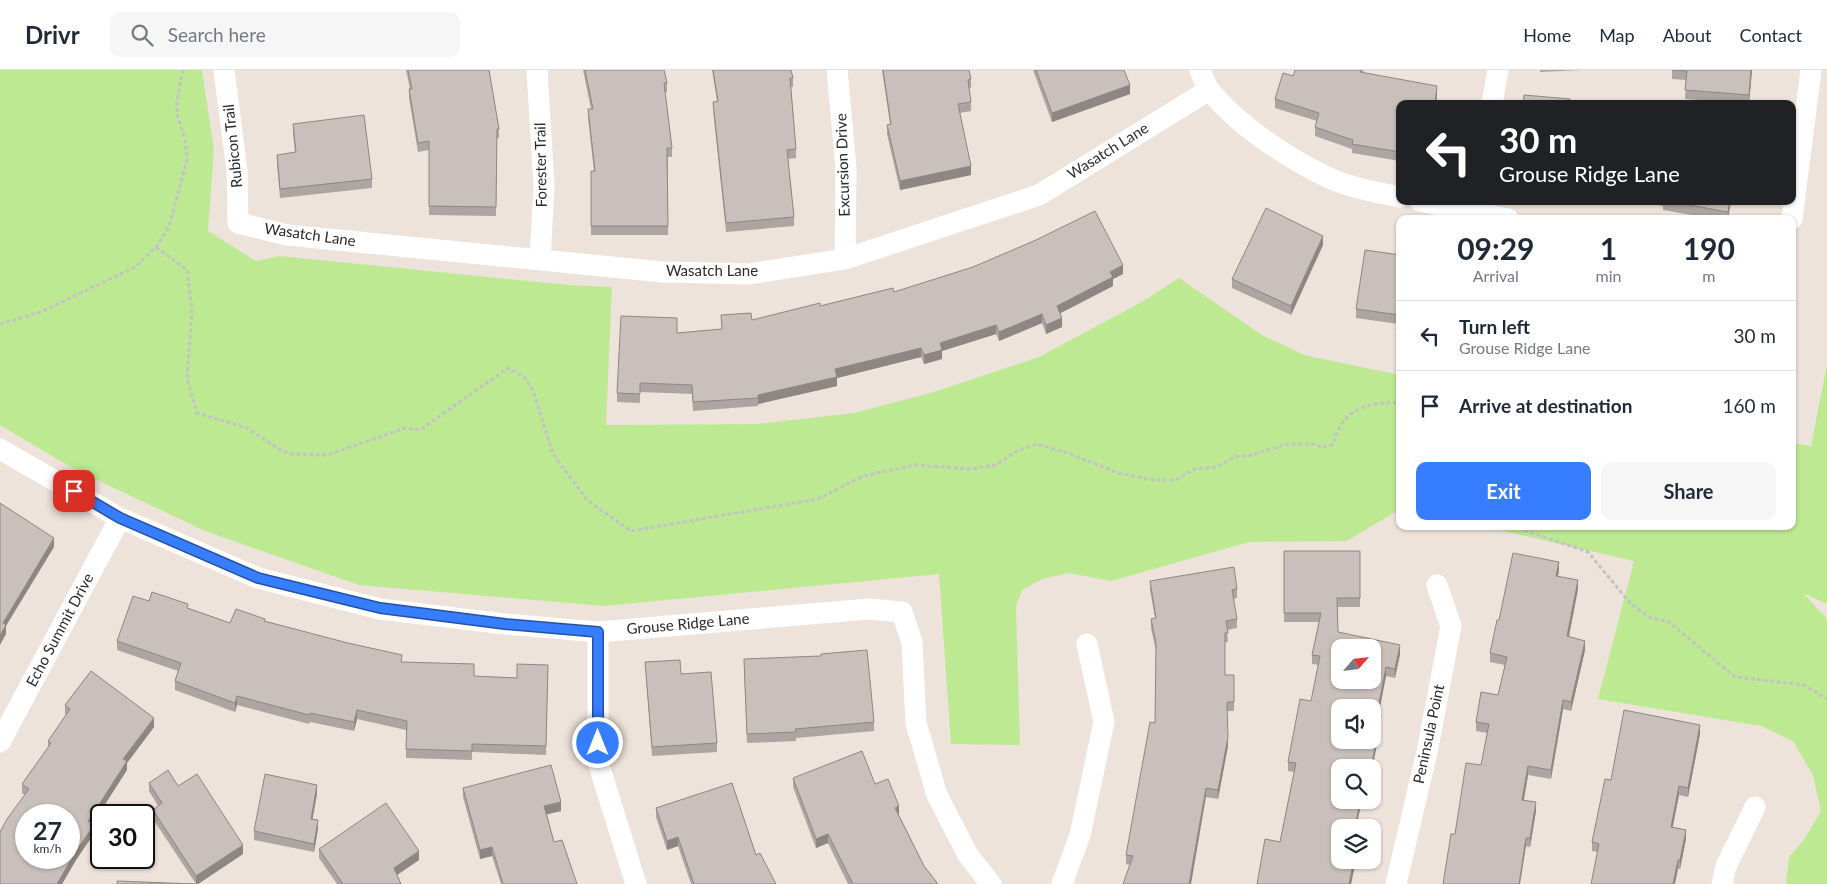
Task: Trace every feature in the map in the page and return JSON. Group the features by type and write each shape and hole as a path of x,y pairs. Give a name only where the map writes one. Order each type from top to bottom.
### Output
{"street":[{"name":"Rubicon Trail","path":"224,70 237,171 238,223"},
{"name":"Forester Trail","path":"537,70 544,186 540,260"},
{"name":"Excursion Drive","path":"837,70 846,168 845,259"},
{"path":"1200,70 1209,90 1241,120 1283,152 1324,176 1366,191 1396,196"},
{"path":"1493,100 1498,70"},
{"path":"1796,188 1811,70"},
{"name":"Wasatch Lane","path":"238,223 287,235 663,272 749,274 845,259 1039,195 1209,90"},
{"path":"1469,206 1496,215"},
{"name":"Grouse Ridge Lane","path":"0,449 120,518 258,578 380,608 505,624 598,632 869,609 902,612 912,642 916,723 937,795 968,855 991,884"},
{"name":"Echo Summit Drive","path":"0,742 120,518"},
{"name":"Peninsula Point","path":"1396,884 1427,752 1451,626 1437,585"},
{"path":"598,632 598,762 636,884"},
{"path":"1062,884 1080,835 1104,722 1087,644"},
{"path":"1722,884 1726,866 1756,807"}],"path":[{"path":"0,324 41,312 134,267 156,247 169,227 187,158 185,139 177,115 177,101 183,70"},
{"path":"156,247 187,270 192,312 187,379 198,413 246,428 292,454 327,455 404,428 420,430 508,368 524,377 533,391 553,454 587,500 631,531 818,499 862,476 914,465 970,469 996,465 1017,450 1037,444 1065,452 1119,473 1154,480 1175,480 1195,469 1217,466 1236,456 1248,456 1287,444 1317,444 1320,447 1333,445 1340,423 1352,412 1362,406 1396,403"},
{"path":"1524,530 1588,552 1630,603 1649,617 1669,622 1735,677 1804,684 1827,699"}],"green space":[{"path":"0,70 202,70 214,149 208,231 256,261 280,256 568,285 612,287 606,425 758,424 854,413 934,392 1039,357 1140,303 1179,278 1262,335 1304,355 1396,374 1396,511 1347,541 1249,542 1111,581 1069,573 1042,579 1022,590 1016,606 1020,745 951,744 939,574 604,606 359,585 205,531 72,468 0,425"},
{"path":"1827,364 1827,604 1803,593 1827,619 1827,884 1786,884 1789,857 1803,841 1821,811 1813,775 1793,741 1761,726 1598,699 1634,561 1498,530 1796,530 1796,444 1811,446"}],"building":[{"path":"408,70 489,70 499,129 497,129 496,207 429,206 429,141 418,143 409,89 412,89"},
{"path":"585,70 664,70 667,83 664,83 672,148 667,148 668,226 591,226 591,171 595,171 588,109 593,109"},
{"path":"713,70 791,70 793,78 790,78 796,149 787,150 794,217 726,223 713,102 718,101"},
{"path":"883,70 969,70 971,79 968,80 971,102 958,104 971,166 900,181 887,125 891,124"},
{"path":"1036,70 1124,70 1130,85 1052,113"},
{"path":"1295,70 1361,70 1360,72 1437,86 1435,100 1396,100 1396,151 1352,144 1353,140 1315,127 1319,113 1275,99 1283,73 1293,76"},
{"path":"1672,70 1751,70 1749,95 1685,90 1687,71"},
{"path":"1524,95 1570,99 1570,100 1523,100"},
{"path":"364,115 372,179 280,189 277,155 296,152 293,124"},
{"path":"1689,205 1729,205 1728,212"},
{"path":"1266,208 1323,236 1291,306 1232,279"},
{"path":"1095,211 1123,265 1110,272 1113,277 1057,306 1062,318 1046,325 1042,314 999,332 996,325 940,343 942,350 924,355 921,348 835,369 837,377 758,395 758,398 693,402 692,385 640,383 640,394 617,393 621,316 677,318 677,333 722,329 721,315 751,313 752,320 820,303 820,306 893,288 894,292 973,267 1036,240"},
{"path":"1365,250 1396,254 1396,314 1356,309"},
{"path":"0,503 54,538 3,623 6,625 0,636"},
{"path":"1284,551 1360,551 1360,598 1337,598 1338,632 1371,639 1331,639 1331,689 1381,689 1381,641 1400,645 1395,669 1386,667 1380,699 1331,699 1331,749 1375,749 1373,759 1331,759 1331,809 1358,809 1357,819 1331,819 1331,869 1352,869 1349,884 1257,884 1265,839 1280,842 1296,763 1288,762 1300,699 1311,701 1320,656 1312,655 1321,613 1284,613"},
{"path":"1513,553 1559,562 1556,576 1578,580 1567,636 1585,641 1571,702 1563,700 1551,770 1528,766 1522,800 1536,802 1530,838 1526,838 1519,884 1443,884 1451,834 1455,834 1466,763 1481,765 1489,724 1476,722 1481,692 1498,695 1507,657 1490,653"},
{"path":"1234,567 1237,589 1232,590 1237,619 1226,621 1228,633 1225,633 1225,675 1234,675 1234,702 1227,702 1228,737 1218,790 1206,788 1189,884 1123,884 1133,856 1126,855 1150,722 1155,723 1156,643 1151,619 1156,618 1150,581"},
{"path":"152,592 188,604 187,608 230,623 236,609 265,619 264,621 402,655 401,662 474,664 474,676 517,678 517,664 548,665 546,746 472,744 472,751 406,749 407,721 357,710 354,722 310,713 309,715 237,696 235,703 175,681 181,663 117,641 133,596 149,601"},
{"path":"867,650 874,722 795,729 796,732 747,734 744,659 821,656 821,654"},
{"path":"680,660 681,674 711,672 717,743 652,747 645,662"},
{"path":"91,671 154,718 123,759 127,761 100,804 90,804 90,819 88,822 90,821 90,831 80,845 80,804 18,804 29,789 22,784 51,743 48,741 70,709 65,705"},
{"path":"1624,710 1700,725 1688,788 1679,786 1671,827 1686,830 1673,884 1591,884 1599,844 1592,842 1605,779 1611,780"},
{"path":"862,751 875,784 888,779 899,806 895,808 924,866 938,884 853,884 828,834 816,839 793,778"},
{"path":"551,765 561,802 544,806 554,842 562,840 577,884 503,884 492,847 480,850 463,788"},
{"path":"168,770 178,786 197,774 243,845 196,876 155,813 155,808 162,803 149,783"},
{"path":"265,774 317,785 311,819 318,820 314,844 254,831"},
{"path":"732,783 756,855 760,853 776,884 694,884 678,837 667,841 656,808"},
{"path":"386,803 419,851 394,868 401,884 343,884 319,849"},
{"path":"15,808 15,869 66,869 57,884 0,884 0,832"},
{"path":"117,881 195,884 117,884"}],"route":[{"path":"74,491 120,518 258,578 380,608 505,624 598,632 598,743"}]}
